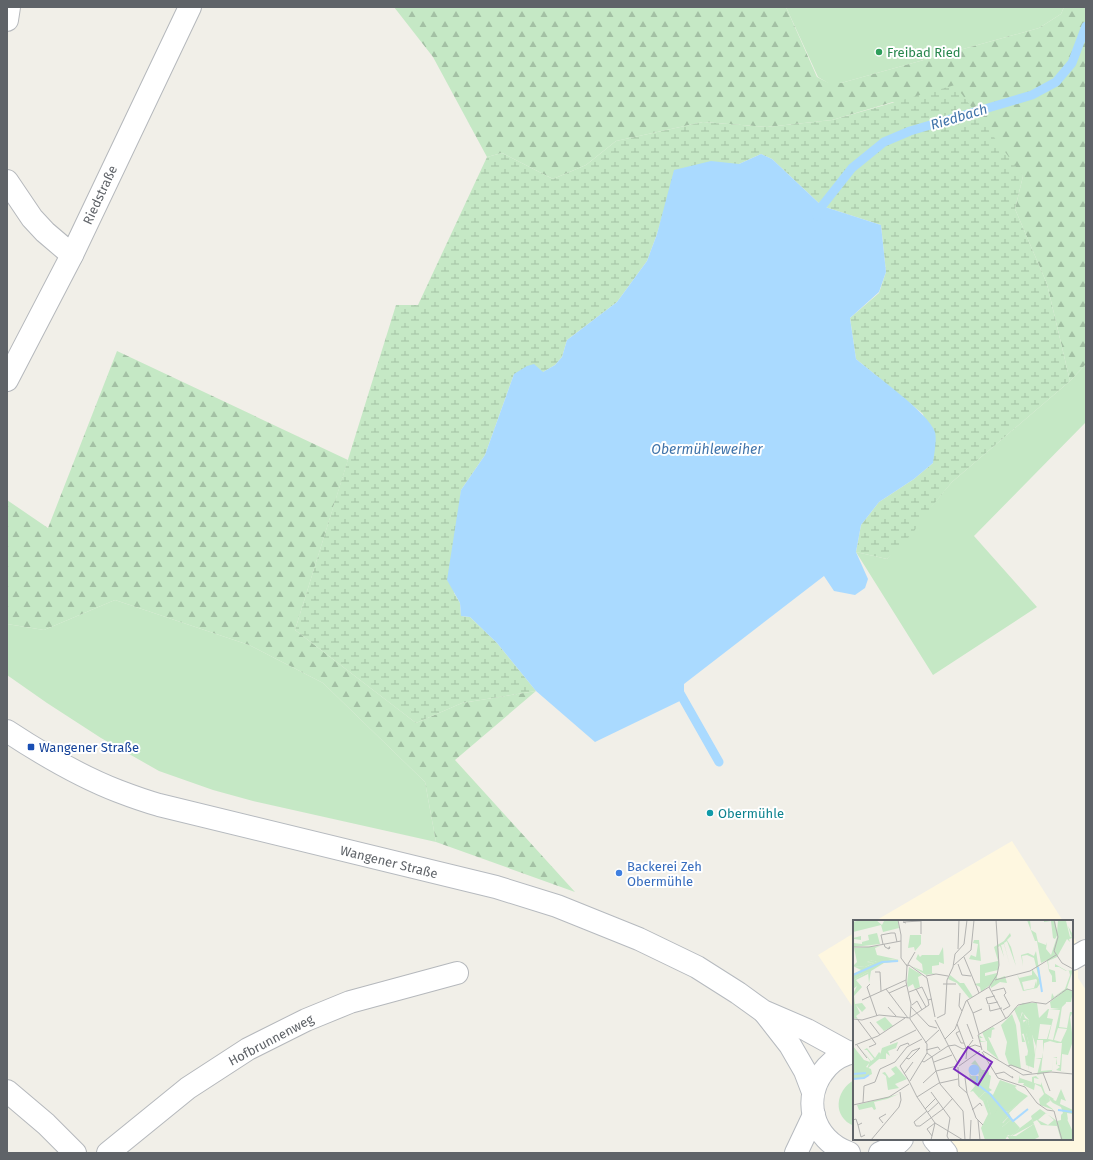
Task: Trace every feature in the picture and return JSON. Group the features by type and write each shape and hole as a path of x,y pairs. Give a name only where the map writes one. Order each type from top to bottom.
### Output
{"main road":[{"path":"7,20 9,7"},
{"name":"Riedstraße","path":"7,380 72,255 190,7"},
{"path":"7,181 32,218 45,232 72,255"},
{"name":"Wangener Straße","path":"7,731 66,767 117,791 159,806 496,888 557,906 639,939 697,967 763,1011 807,1030 852,1053"},
{"path":"1073,958 1086,951"},
{"name":"Hofbrunnenweg","path":"108,1153 188,1088 248,1049 306,1020 350,1002 457,973"},
{"name":"Wangener Straße","path":"763,1011 790,1045 805,1071 813,1092"},
{"path":"843,1152 824,1136 817,1126 812,1104 813,1092 817,1081 830,1064 839,1058 852,1053"},
{"path":"7,1091 46,1124 75,1153"},
{"path":"796,1153 814,1115"},
{"path":"935,1140 946,1153"}],"shaded area":[{"path":"1012,841 1062,920 877,920"},
{"path":"853,934 853,1008 818,955"},
{"path":"1073,936 1078,944 1078,978 1086,990 1086,1153 953,1153 943,1140 1073,1140"}],"green space":[{"path":"394,7 786,7 817,77 829,83 841,83 1039,28 1061,14 1064,7 1086,7 1086,364 1070,381 1047,284 1015,209 1023,176 893,102 832,120 767,127 703,122 616,141 586,165 553,179 502,153 487,157 433,57"},
{"name":"Freibad Ried","path":"786,7 1064,7 1061,14 1039,28 841,83 828,83 818,77"},
{"path":"955,85 1023,176 1015,209 1047,284 1070,381 952,482 912,534 887,559 856,552 861,525 879,502 914,479 933,463 923,414 856,359 850,318 879,293 886,272 881,225 822,206 772,159 761,154 739,164 727,164 665,207 647,261 617,302 567,340 562,357 555,365 543,372 514,374 485,455 461,490 454,593 460,603 461,616 470,617 497,643 536,691 462,703 416,723 295,630 396,305 418,305 487,157 502,153 553,179 586,165 616,141 703,122 767,127 832,120"},
{"path":"117,351 348,460 295,630 416,723 462,703 536,691 455,760 575,892 436,842 425,782 323,683 249,645 115,600 44,630 7,624 7,500 48,528"},
{"path":"1086,364 1086,422 974,536 1037,607 933,675 856,552 887,559 952,482 1070,381"},
{"path":"115,600 249,645 323,683 425,782 436,842 253,801 213,790 159,771 101,738 7,675 7,624 44,630"},
{"path":"853,1081 853,1125 842,1117 839,1110 840,1097 848,1085"}],"water":[{"name":"Obermühleweiher","path":"761,154 772,159 822,206 881,225 886,272 879,292 850,318 856,359 911,404 930,424 936,435 933,463 914,479 879,502 861,525 856,552 868,579 865,588 855,595 834,591 824,576 684,684 684,699 595,742 536,691 497,643 470,617 461,616 460,603 447,580 461,490 485,455 514,374 527,366 534,364 543,372 555,365 562,357 567,340 617,302 647,261 657,234 674,170 711,161 739,164"}],"waterway":[{"name":"Riedbach","path":"817,216 822,206 852,168 884,142 910,131 1032,95 1056,82 1072,63 1086,26"},
{"path":"677,688 719,762"}],"place":[{"name":"Freibad Ried","path":"879,52"},
{"name":"Wangener Straße","path":"31,747"},
{"name":"Obermühle","path":"710,813"},
{"name":"Backerei Zeh Obermühle","path":"619,873"}]}
